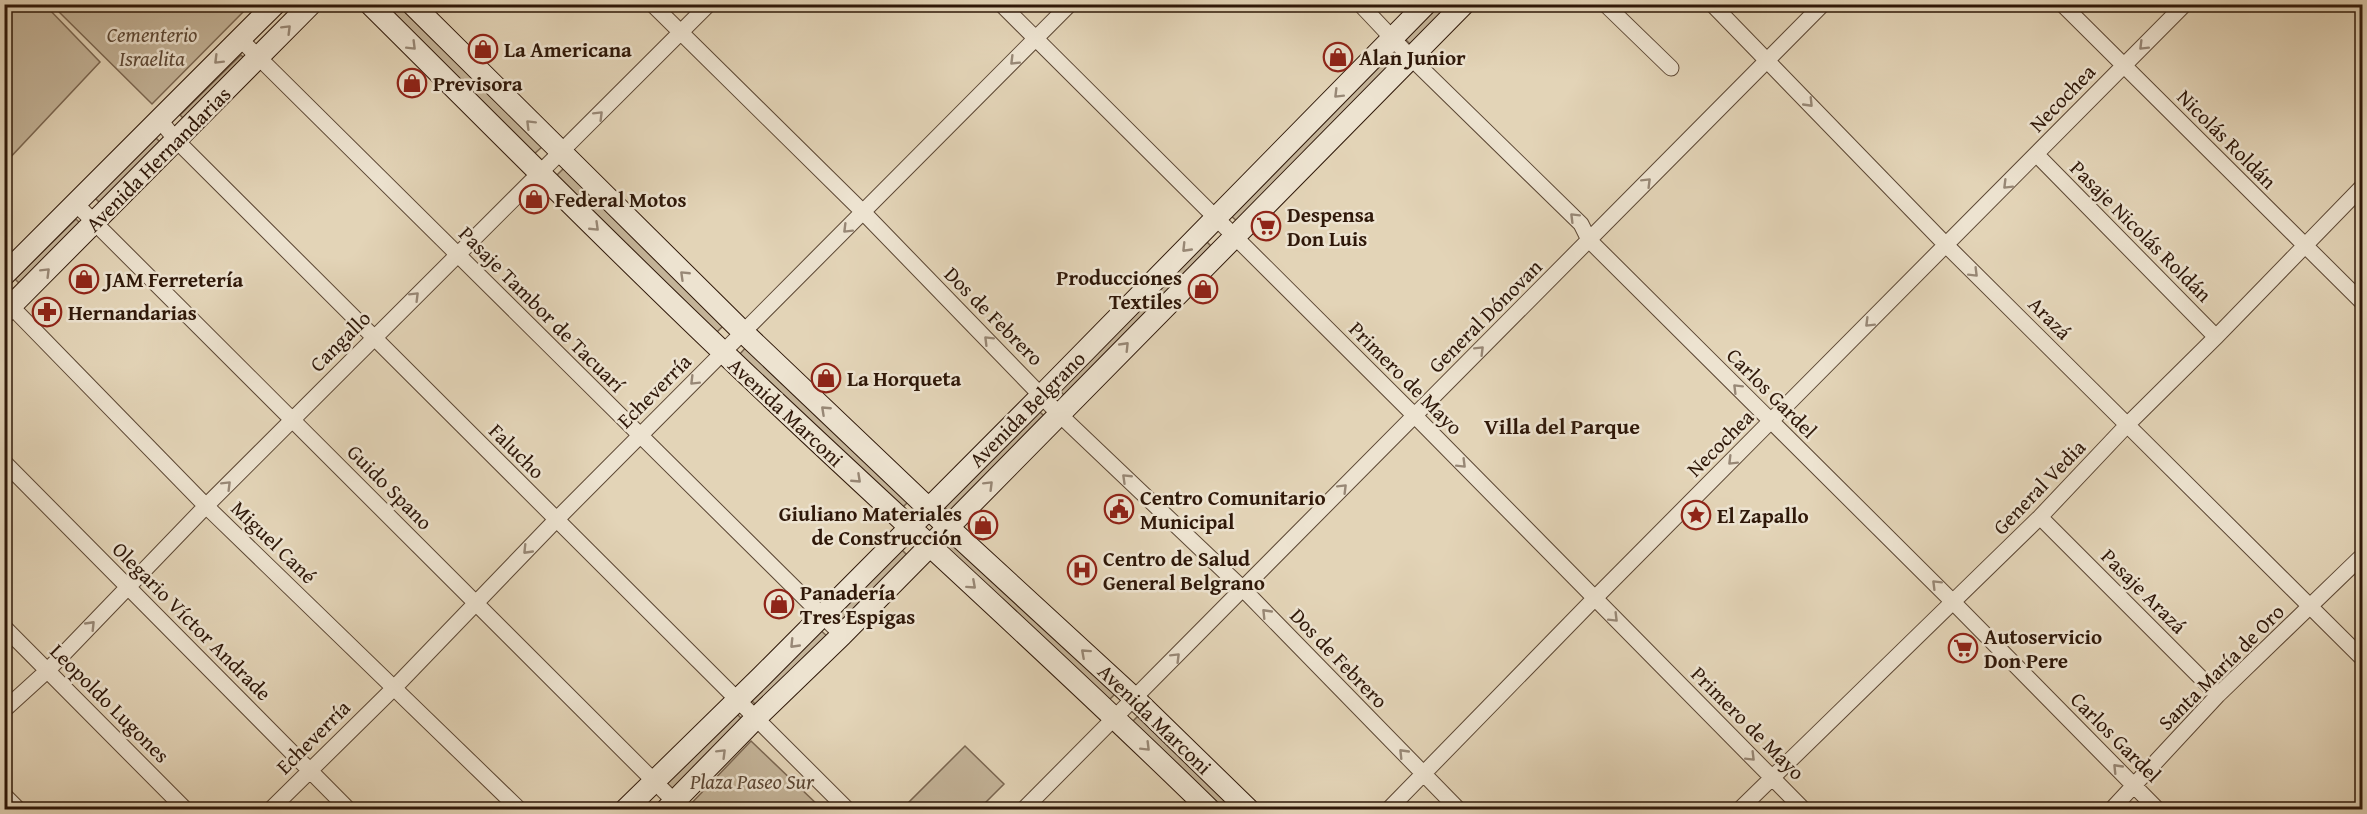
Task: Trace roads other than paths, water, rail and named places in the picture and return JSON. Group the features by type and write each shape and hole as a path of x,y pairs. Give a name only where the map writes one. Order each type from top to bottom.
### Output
{"main road":[{"name":"Avenida Hernandarias","path":"4,275 275,4"},
{"name":"Avenida Hernandarias","path":"7,306 94,223 311,4"},
{"name":"Avenida Marconi","path":"370,4 723,352 909,528 1116,717 1210,810"},
{"name":"Avenida Marconi","path":"412,4 743,332 948,527 1134,698 1249,810"},
{"name":"Avenida Belgrano","path":"625,810 1042,395 1426,4"},
{"name":"Avenida Belgrano","path":"670,805 842,635 1464,4"}],"street":[{"name":"Dos de Febrero","path":"652,4 1059,414 1243,589 1459,810"},
{"name":"Cangallo","path":"4,710 48,670 291,420 709,4"},
{"name":"Primero de Mayo","path":"1001,4 1415,416 1804,810"},
{"name":"Echeverría","path":"270,810 394,687 556,519 1070,4"},
{"name":"Carlos Gardel","path":"1360,4 1411,58 1581,224 1590,240 2158,810"},
{"path":"1605,4 1671,68"},
{"name":"Arazá","path":"1712,4 1947,246 2362,658"},
{"name":"General Dónovan","path":"1023,810 1823,4"},
{"name":"Nicolás Roldán","path":"2062,4 2362,302"},
{"name":"Necochea","path":"1388,810 1594,598 1947,246 2185,4"},
{"name":"Pasaje Tambor de Tacuarí","path":"239,38 842,635"},
{"name":"Falucho","path":"159,119 176,140 848,810"},
{"name":"Pasaje Nicolás Roldán","path":"2037,155 2216,337"},
{"name":"General Vedia","path":"1739,810 2040,517 2128,424 2362,187"},
{"name":"Guido Spano","path":"75,204 654,781 670,805"},
{"name":"Miguel Cané","path":"7,306 206,506 520,810"},
{"name":"Olegario Víctor Andrade","path":"4,462 349,810"},
{"name":"Pasaje Arazá","path":"2040,517 2218,695"},
{"name":"Santa María de Oro","path":"2111,810 2135,787 2218,695 2312,607 2362,556"},
{"name":"Leopoldo Lugones","path":"4,627 186,810"},
{"path":"4,795 19,810"}],"place":[{"name":"La Americana","path":"483,49"},
{"name":"Alan Junior","path":"1338,57"},
{"name":"Previsora","path":"412,83"},
{"name":"Federal Motos","path":"534,199"},
{"name":"Despensa Don Luis","path":"1266,226"},
{"name":"JAM Ferretería","path":"84,279"},
{"name":"Producciones Textiles","path":"1203,289"},
{"name":"Hernandarias","path":"47,312"},
{"name":"La Horqueta","path":"826,378"},
{"name":"Centro Comunitario Municipal","path":"1119,509"},
{"name":"El Zapallo","path":"1696,515"},
{"name":"Giuliano Materiales de Construcción","path":"983,525"},
{"name":"Centro de Salud General Belgrano","path":"1082,570"},
{"name":"Panadería Tres Espigas","path":"779,604"},
{"name":"Autoservicio Don Pere","path":"1963,648"}],"district":[{"name":"Villa del Parque","path":"1562,426"}],"park label":[{"name":"Cementerio Israelita","path":"152,46"},
{"name":"Plaza Paseo Sur","path":"752,781"}]}
